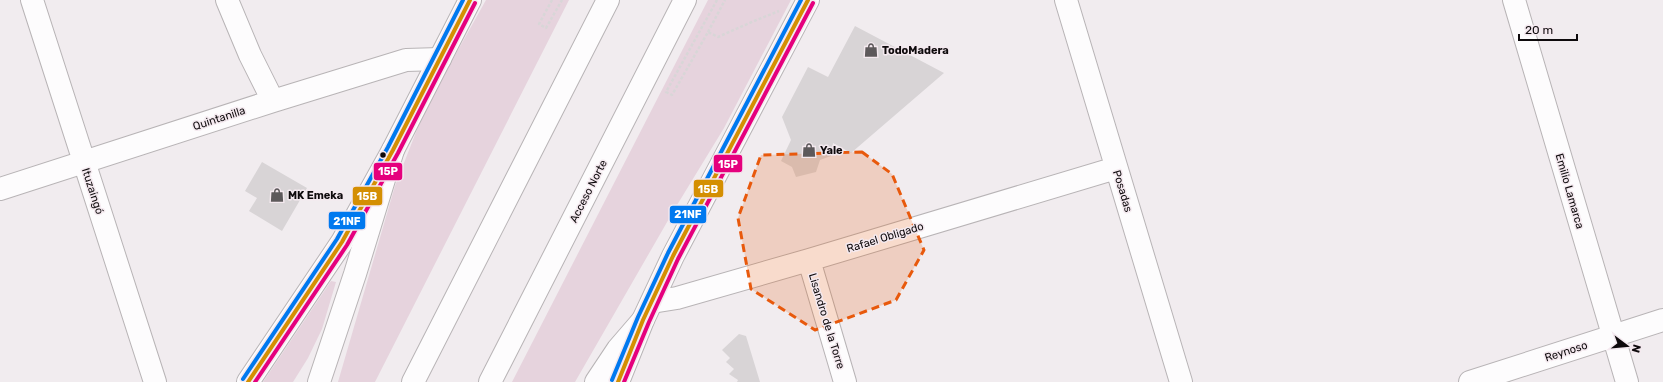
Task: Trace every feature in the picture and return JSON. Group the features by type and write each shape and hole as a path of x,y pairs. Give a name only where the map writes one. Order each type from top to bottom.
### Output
{"main road":[{"name":"Ituzaingó","path":"32,0 83,163 155,382"},
{"path":"227,0 250,55 273,101"},
{"path":"248,382 342,242 393,150 470,0"},
{"path":"413,382 608,0"},
{"name":"Acceso Norte","path":"490,382 685,0"},
{"name":"Posadas","path":"1066,0 1181,382"},
{"name":"Emilio Lamarca","path":"1514,0 1612,336 1627,382"},
{"path":"618,382 673,256 805,6"},
{"name":"Quintanilla","path":"0,189 406,60 440,59"},
{"path":"319,382 355,274 393,150"},
{"name":"Rafael Obligado","path":"648,311 676,298 809,260 1116,168"},
{"name":"Lisandro de la Torre","path":"809,260 845,382"},
{"path":"596,382 618,349 648,311"},
{"name":"Reynoso","path":"1470,382 1663,320"}],"path":[{"path":"552,0 539,24 546,28 562,0"},
{"path":"717,0 666,92 672,95 725,0"},
{"path":"708,32 718,38 777,11 805,6"}],"highlighted area":[{"path":"862,152 892,174 924,250 896,300 815,330 751,289 738,218 761,155"}],"shaded area":[{"path":"486,0 569,0 375,382 338,382 395,186 425,109"},
{"path":"708,0 791,0 724,128 674,210 575,382 512,382"},
{"path":"331,281 336,282 322,329 308,358 293,382 263,382"}],"building":[{"path":"855,26 944,73 851,153 833,143 831,156 820,160 816,172 796,177 792,167 781,161 791,140 782,117 808,67 828,77"},
{"name":"MK Emeka","path":"262,162 307,188 282,231 249,211 257,198 245,191"},
{"path":"739,334 746,336 760,382 737,382 738,380 729,374 734,369 726,362 730,358 722,350"}],"transit line":[{"name":"21NF","path":"243,379 337,239 388,147 463,0"},
{"name":"15B","path":"248,382 342,242 393,150 470,0"},
{"name":"21NF","path":"612,380 638,317 668,253 801,0"},
{"name":"15B","path":"618,382 643,320 673,256 808,0"},
{"name":"15P","path":"255,382 347,245 398,153 475,3"},
{"name":"15P","path":"624,382 649,322 678,259 813,3"}],"place":[{"name":"TodoMadera","path":"871,50"},
{"name":"Yale","path":"809,150"},
{"name":"MK Emeka","path":"277,195"}]}
